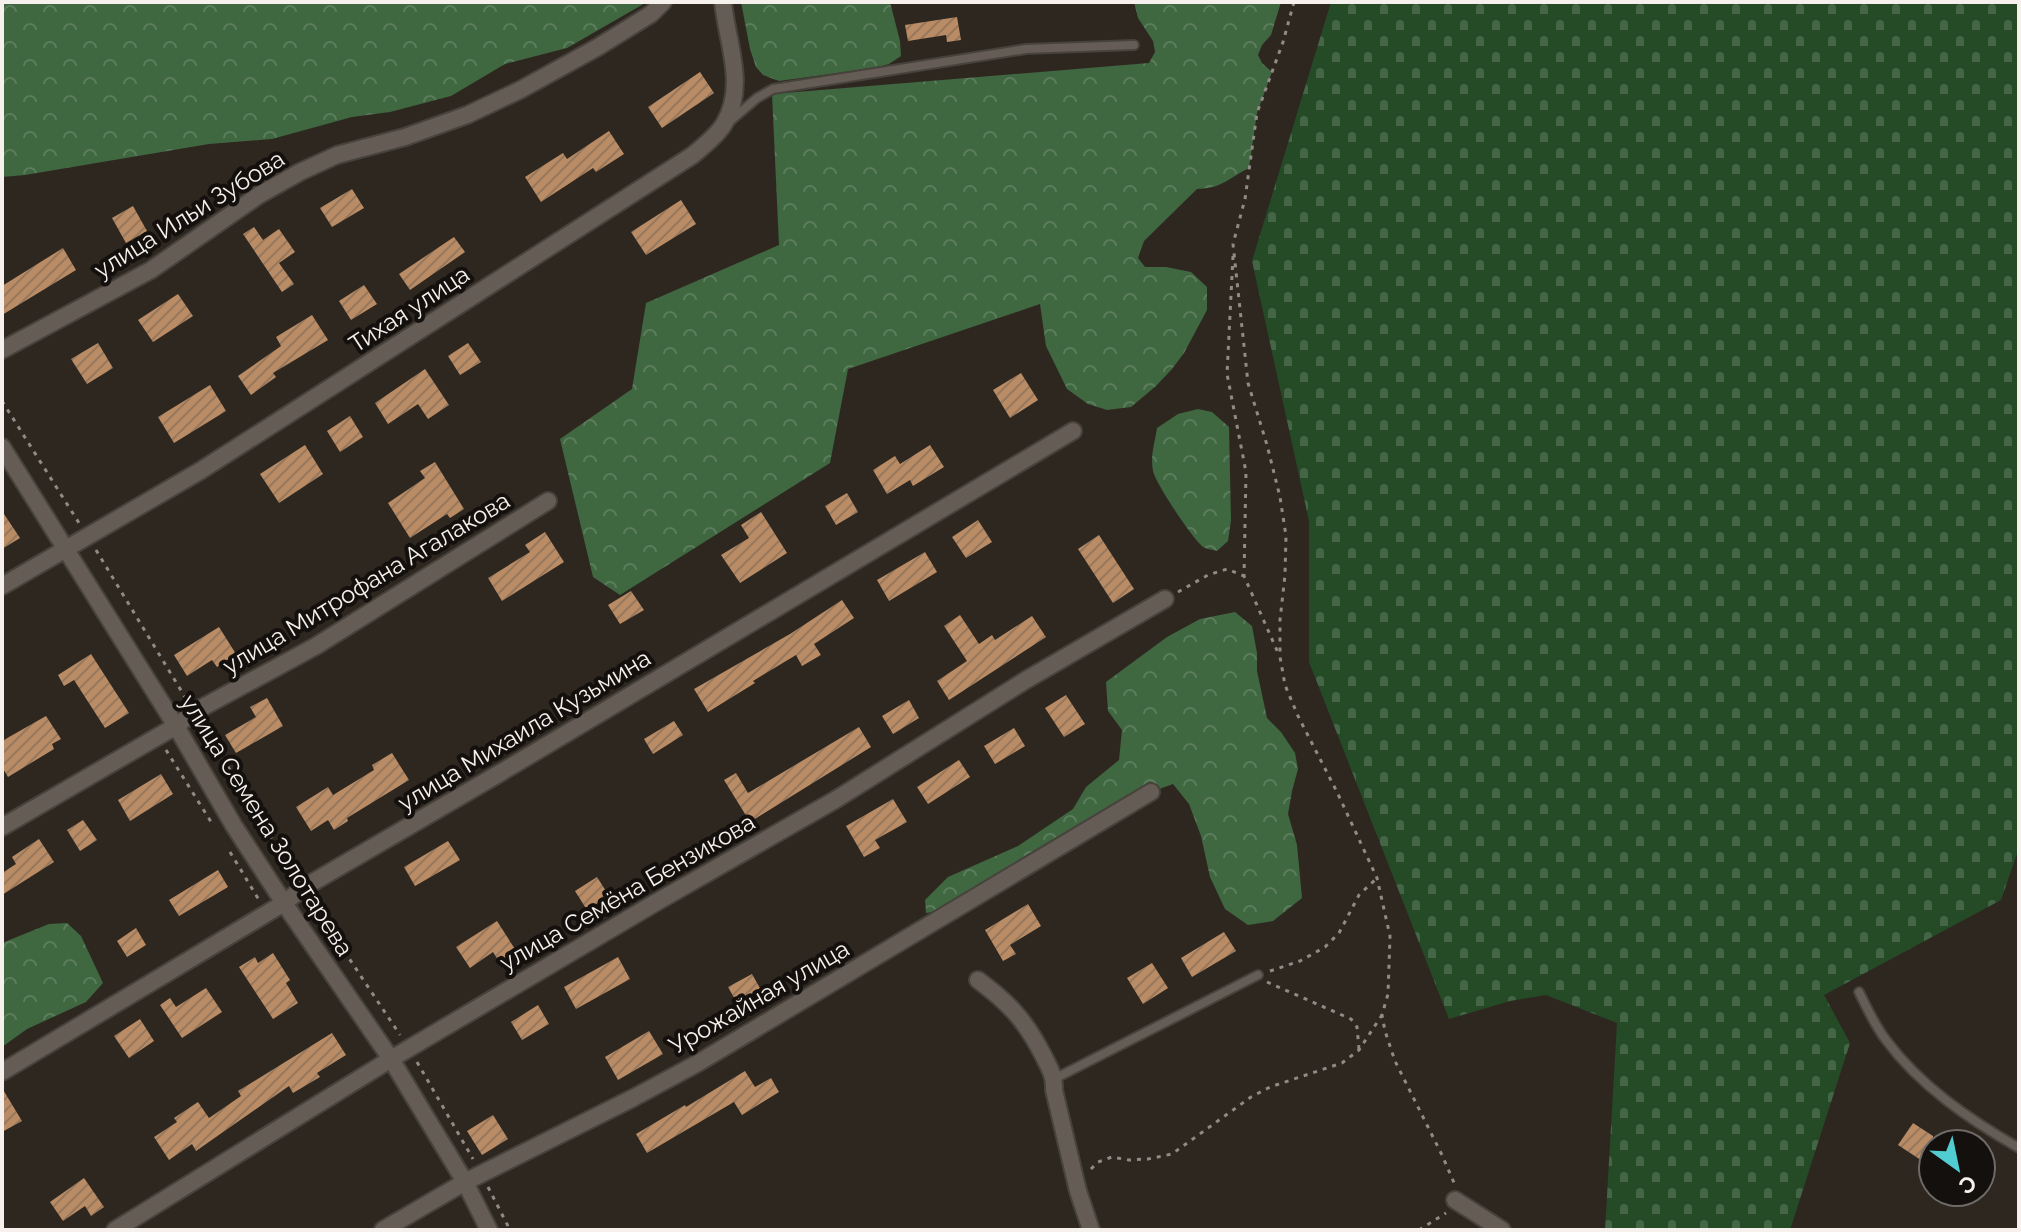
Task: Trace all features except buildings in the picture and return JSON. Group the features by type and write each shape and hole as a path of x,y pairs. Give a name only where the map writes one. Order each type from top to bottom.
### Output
{"street":[{"name":"улица Ильи Зубова","path":"2,350 151,270 259,195 300,172 337,155 405,137 467,115 598,47 651,14 663,2"},
{"name":"Тихая улица","path":"2,586 200,471 693,155 723,126 734,101 736,87 723,2"},
{"name":"улица Михаила Кузьмина","path":"2,1072 284,903 303,888 1073,431"},
{"name":"улица Семена Золотарева","path":"2,447 176,726 234,826 391,1059 465,1182 489,1230"},
{"name":"улица Митрофана Агалакова","path":"2,827 176,726 194,712 316,646 548,501"},
{"name":"улица Семёна Бензикова","path":"115,1230 409,1048 835,800 1026,680 1165,599"},
{"name":"Урожайная улица","path":"383,1230 465,1182 698,1063 1151,792"},
{"path":"978,980 1006,1001 1031,1031 1054,1079 1078,1191 1091,1230"},
{"path":"1455,1200 1502,1230"}],"lane":[{"path":"723,126 773,89 1026,49 1134,45"},
{"path":"1054,1079 1258,975"},
{"path":"1859,992 1884,1038 1904,1063 1948,1103 2019,1148"}],"path":[{"path":"1280,657 1244,576 1246,472 1227,374 1233,244 1245,199 1257,113 1294,2"},
{"path":"1078,1191 1098,1162 1112,1157 1129,1160 1172,1154 1251,1097 1270,1087 1342,1063 1359,1050 1382,1015 1388,994 1390,936 1377,878 1285,685 1280,657 1280,620 1286,536 1274,471 1248,383 1233,244"},
{"path":"2,401 303,888 409,1048 510,1230"},
{"path":"1165,599 1208,575 1227,569 1244,576"},
{"path":"1258,975 1300,961 1325,947 1339,933 1359,895 1377,878"},
{"path":"1258,975 1272,986 1351,1019 1357,1027 1359,1050"},
{"path":"1382,1015 1395,1061 1455,1186 1455,1200 1444,1216 1419,1230"}],"green space":[{"path":"2,2 647,2 567,48 505,64 451,96 390,112 352,117 272,139 209,144 2,177"},
{"path":"741,2 890,2 901,56 889,64 874,68 779,81 763,75 756,67"},
{"path":"1134,2 1281,2 1271,35 1258,55 1272,72 1257,113 1249,168 1219,185 1197,189 1144,241 1138,258 1145,267 1191,272 1207,287 1207,310 1172,369 1131,407 1107,410 1088,404 1067,389 1046,346 1040,304 848,369 830,463 620,595 593,577 560,439 632,389 646,303 779,245 772,94 1149,63 1155,52 1153,41 1138,18"},
{"path":"1331,2 2019,2 2019,848 2001,900 1824,995 1850,1043 1790,1230 1605,1230 1617,1023 1546,995 1510,1001 1449,1019 1309,662 1309,521 1252,261"},
{"path":"1198,409 1212,412 1229,427 1231,520 1228,541 1217,551 1202,546 1188,530 1160,486 1152,465 1157,428 1178,414"},
{"path":"1235,612 1252,626 1267,718 1295,753 1298,769 1288,814 1297,845 1302,898 1273,921 1248,925 1225,909 1210,877 1201,836 1189,804 1173,784 1151,792 955,909 926,913 925,900 948,877 1018,846 1073,809 1086,787 1119,760 1122,730 1108,711 1106,682 1167,637 1200,619"},
{"path":"67,923 81,936 103,983 86,1002 27,1029 2,1047 2,943 49,924"}]}
